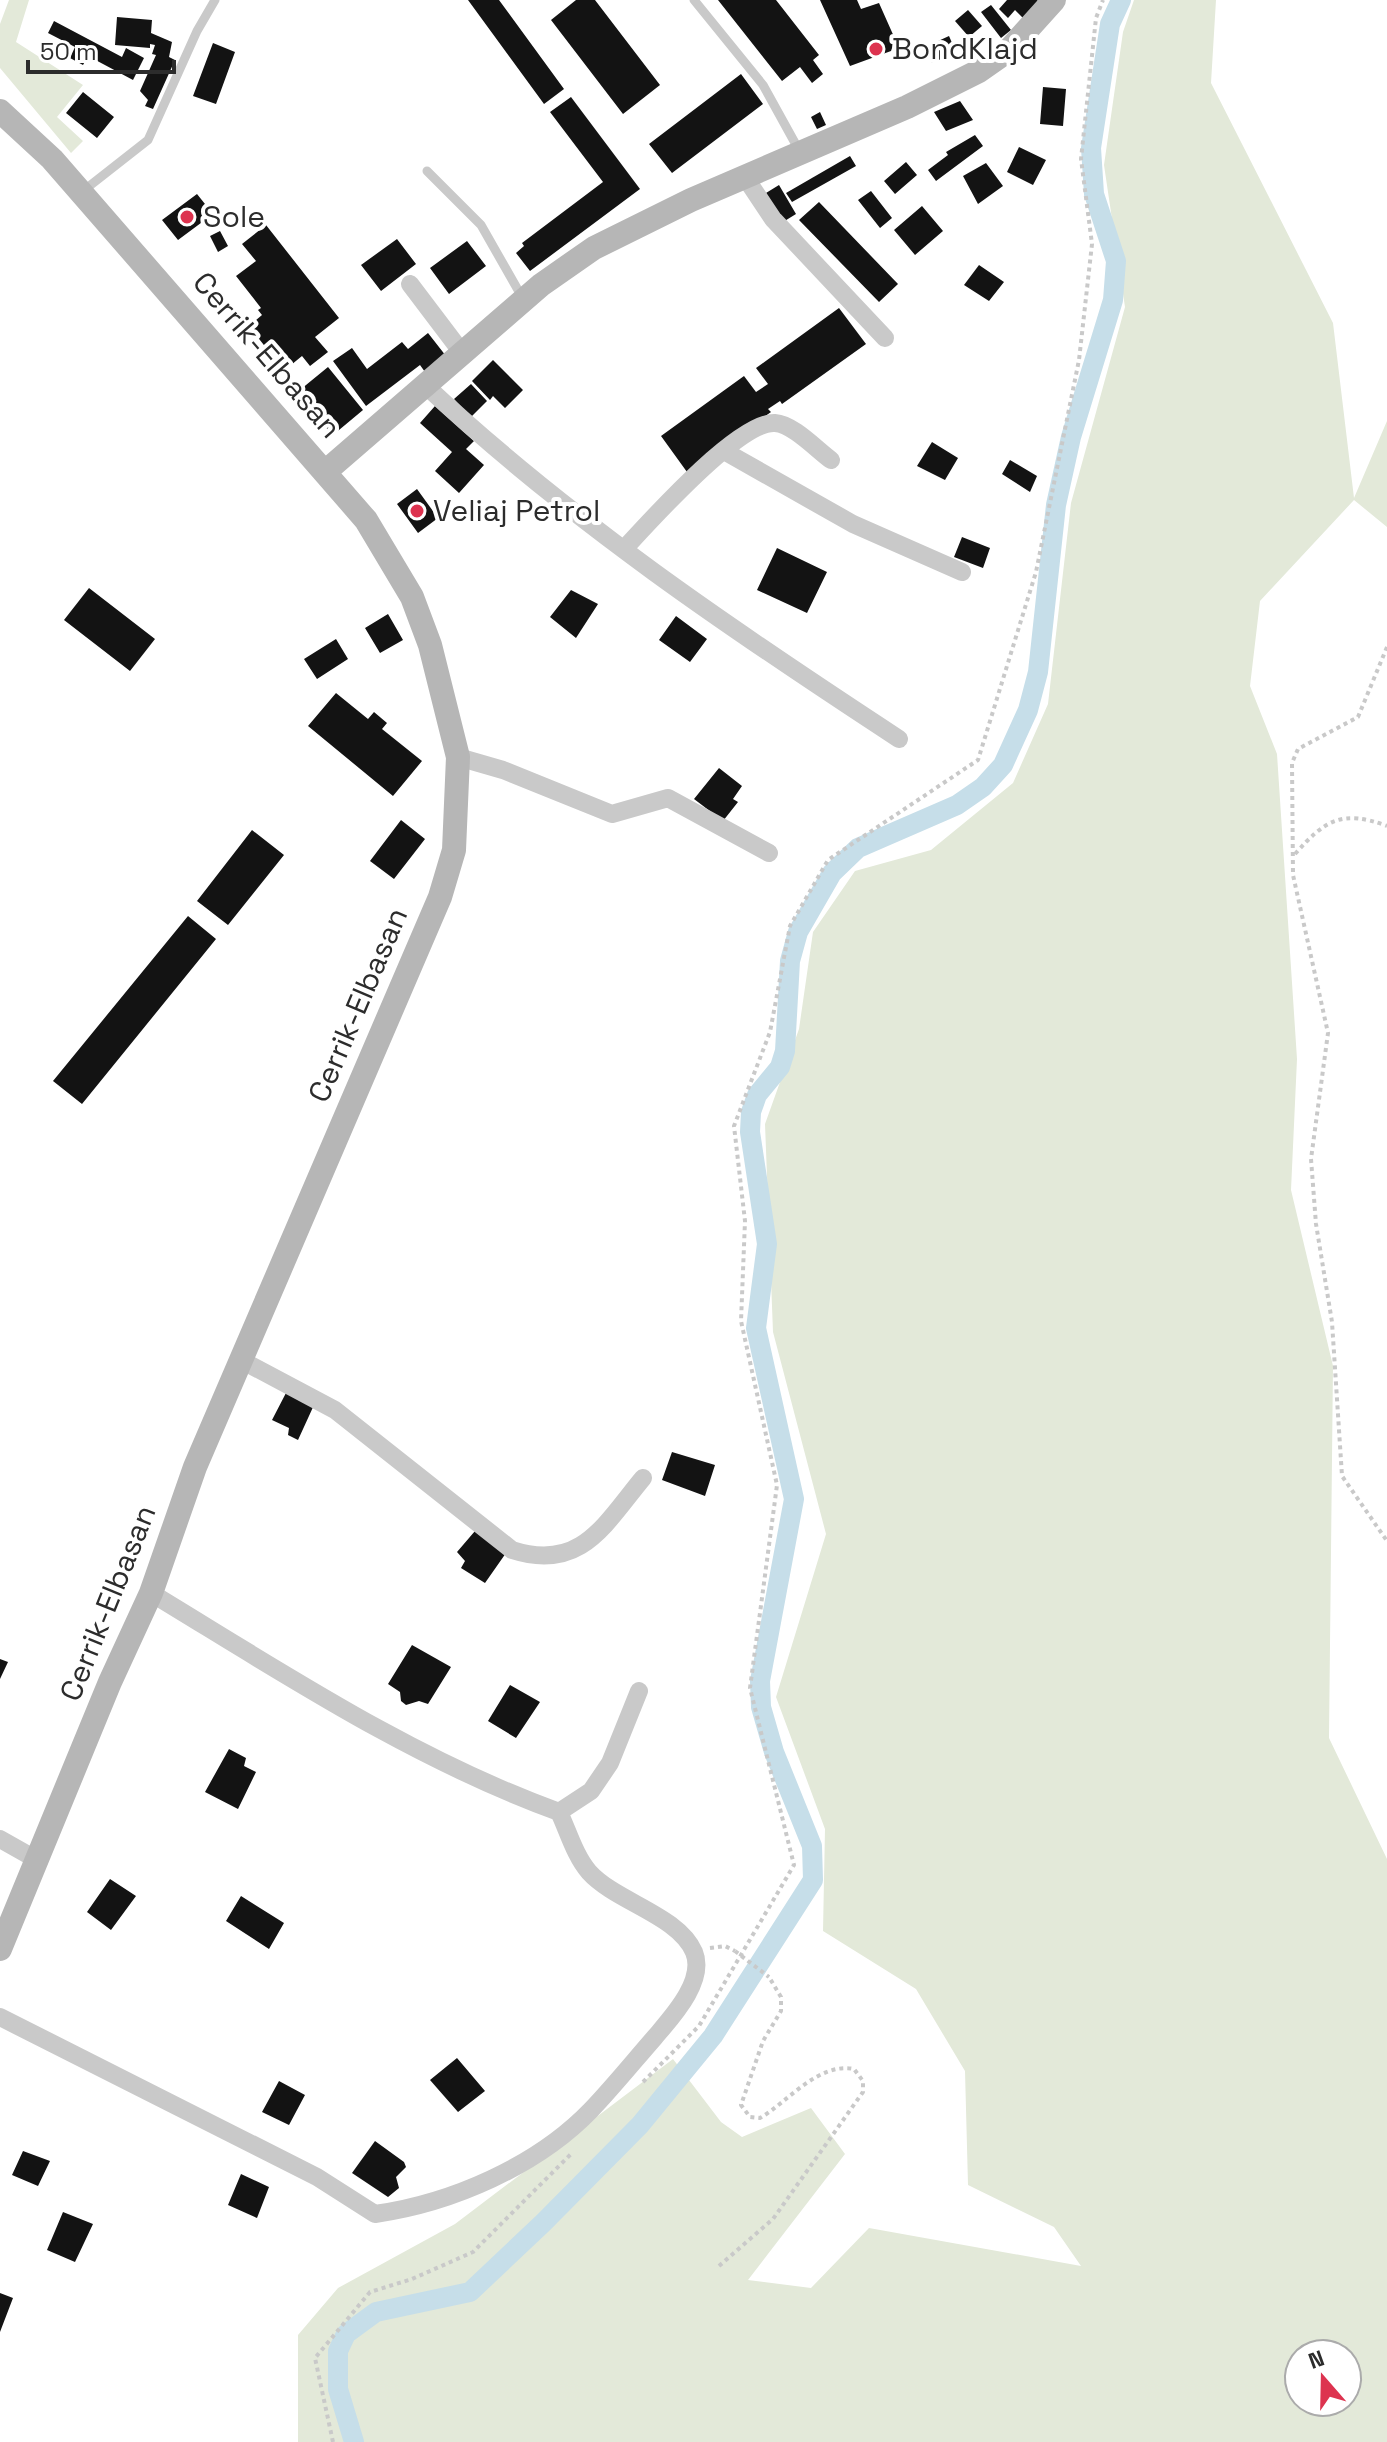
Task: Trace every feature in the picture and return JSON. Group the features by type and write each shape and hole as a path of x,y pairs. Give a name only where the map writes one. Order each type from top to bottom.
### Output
{"main road":[{"path":"325,472 524,300 594,248 800,152 907,107 979,71 1009,50 1054,0"},
{"name":"Cerrik-Elbasan","path":"0,111 52,159 366,520 412,597 448,706 458,757 454,850 440,897 195,1467 151,1593 110,1682 39,1861 0,1949"}],"street":[{"path":"745,177 773,219 885,338"},
{"path":"410,284 463,354"},
{"path":"425,385 487,443 625,548 750,641 899,739"},
{"path":"625,548 699,470 762,426 778,423 831,460"},
{"path":"724,451 853,524 962,572"},
{"path":"458,757 503,770 612,814 668,798 769,853"},
{"path":"241,1360 335,1410 512,1550 537,1558 572,1552 591,1541 643,1478"},
{"path":"0,2017 305,2171 375,2214 477,2185 540,2151 590,2111 680,2008 692,1977 696,1960 684,1937 588,1871 559,1812 455,1767 342,1709 151,1593"},
{"path":"559,1812 591,1791 610,1763 639,1691"},
{"path":"0,1839 39,1861"}],"lane":[{"path":"80,193 148,140 197,31 215,0"},
{"path":"694,0 763,85 800,152"},
{"path":"427,171 481,225 524,300"}],"path":[{"path":"643,2083 699,2026 794,1865 750,1688 753,1641 777,1485 741,1321 745,1221 734,1126 770,1032 790,926 828,860 978,760 1036,572 1079,360 1092,244 1081,159 1096,18 1103,0"},
{"path":"1387,647 1358,717 1298,749 1292,763 1293,856 1300,915 1328,1033 1311,1159 1316,1224 1332,1322 1342,1476 1387,1541"},
{"path":"1293,856 1313,833 1341,816 1387,826"},
{"path":"719,2266 773,2219 863,2092 863,2081 854,2069 842,2067 827,2071 760,2118 750,2117 741,2105 763,2041 781,2011 781,1997 769,1977 735,1951"},
{"path":"333,2442 315,2358 370,2292 412,2279 473,2252 575,2150"}],"green space":[{"path":"9,0 29,0 16,42 83,85 57,117 83,141 71,153 0,68 0,24"},
{"path":"1134,0 1216,0 1211,83 1333,323 1354,498 1387,421 1387,527 1354,500 1260,601 1250,686 1277,754 1297,1059 1291,1190 1333,1366 1329,1738 1387,1859 1387,2442 298,2442 298,2335 338,2288 455,2224 673,2059 721,2122 742,2137 811,2108 845,2154 748,2280 811,2288 869,2228 1081,2266 1054,2227 968,2185 965,2071 916,1989 823,1931 825,1829 776,1697 826,1534 773,1332 765,1124 799,1029 813,932 855,871 931,850 1013,783 1048,704 1071,503 1125,307 1104,165 1123,32"}],"building":[{"path":"468,0 499,0 564,89 544,104"},
{"path":"576,0 595,0 660,85 623,114 551,20"},
{"path":"718,0 776,0 819,55 813,60 823,74 812,83 800,67 782,81"},
{"path":"820,0 857,0 861,9 879,3 895,39 891,51 850,66"},
{"path":"1007,0 1037,0 1041,3 1025,20 1015,10 1008,18 999,9"},
{"path":"991,5 1011,30 1001,38 981,12"},
{"path":"968,10 982,26 969,37 955,21"},
{"path":"117,17 152,20 151,33 172,42 169,57 175,60 153,109 145,106 148,100 140,91 156,55 152,54 155,45 150,44 150,48 115,45"},
{"path":"54,21 122,57 126,48 144,58 133,80 88,56 83,65 70,58 75,47 48,33"},
{"path":"949,36 956,52 932,63 925,47"},
{"path":"213,43 235,52 216,104 193,96"},
{"path":"741,74 763,104 672,173 649,144"},
{"path":"1043,87 1066,89 1063,126 1040,124"},
{"path":"83,92 114,117 97,138 66,113"},
{"path":"571,97 640,189 530,271 516,253 524,246 522,243 603,182 550,112"},
{"path":"960,101 973,120 946,131 934,112"},
{"path":"820,112 826,125 817,129 811,117"},
{"path":"975,135 983,146 936,181 928,170 948,155 946,152"},
{"path":"1019,147 1046,160 1033,185 1007,172"},
{"path":"850,156 856,166 792,202 786,193"},
{"path":"906,162 917,175 895,194 884,181"},
{"path":"986,163 1003,186 978,204 963,176"},
{"path":"779,185 796,214 783,222 766,193"},
{"path":"871,191 892,218 880,228 858,200"},
{"name":"Sole","path":"197,194 213,214 178,240 162,220"},
{"path":"819,202 898,284 879,302 799,220"},
{"path":"922,206 943,231 915,255 894,230"},
{"path":"266,225 339,318 315,337 328,352 310,366 302,356 291,365 285,357 278,363 249,326 262,315 258,310 261,308 236,276 256,261 242,244"},
{"path":"220,231 228,246 218,252 210,236"},
{"path":"397,239 416,264 381,291 361,265"},
{"path":"467,241 486,266 449,294 430,268"},
{"path":"979,265 1004,282 989,301 964,285"},
{"path":"839,308 866,344 782,404 780,401 768,409 771,412 687,472 661,436 744,376 756,392 768,384 756,368"},
{"path":"428,333 446,356 425,372 420,365 366,406 333,361 352,348 367,369 402,342 408,349"},
{"path":"493,360 523,390 505,408 493,396 490,400 472,381"},
{"path":"328,367 363,410 333,435 295,394"},
{"path":"471,384 487,401 471,417 454,399"},
{"path":"435,406 474,441 466,449 484,465 459,493 435,471 452,452 420,423"},
{"path":"932,442 958,458 945,480 917,466"},
{"path":"1010,460 1037,476 1030,492 1002,474"},
{"name":"Veliaj Petrol","path":"417,489 438,518 418,533 397,504"},
{"path":"962,537 990,548 983,568 954,557"},
{"path":"777,548 827,572 807,613 757,590"},
{"path":"89,588 155,639 130,671 64,620"},
{"path":"571,590 598,604 576,638 550,617"},
{"path":"388,614 403,640 380,653 365,628"},
{"path":"676,616 707,639 690,662 659,640"},
{"path":"336,639 348,659 317,679 304,659"},
{"path":"336,693 368,719 374,712 387,723 382,729 422,761 393,796 308,726"},
{"path":"719,768 742,786 733,799 738,802 723,821 694,799"},
{"path":"401,820 425,839 394,879 370,861"},
{"path":"252,830 284,855 228,925 197,901"},
{"path":"188,916 216,939 82,1104 53,1081"},
{"path":"287,1391 314,1405 298,1440 288,1435 289,1428 272,1420"},
{"path":"672,1452 715,1465 705,1496 662,1480"},
{"path":"475,1531 506,1553 485,1583 461,1568 465,1561 457,1552"},
{"path":"412,1645 451,1667 428,1704 419,1701 406,1705 401,1701 400,1692 388,1684"},
{"path":"0,1659 8,1662 0,1679"},
{"path":"510,1685 540,1702 516,1738 488,1721"},
{"path":"229,1749 246,1758 244,1766 256,1772 238,1809 205,1792"},
{"path":"110,1879 136,1896 111,1930 87,1912"},
{"path":"241,1896 284,1923 269,1949 226,1921"},
{"path":"457,2058 485,2091 458,2112 430,2080"},
{"path":"279,2081 305,2095 289,2125 262,2112"},
{"path":"375,2141 404,2162 406,2167 396,2177 399,2188 388,2197 352,2173"},
{"path":"23,2151 50,2161 38,2186 12,2175"},
{"path":"241,2174 269,2187 257,2218 228,2205"},
{"path":"63,2212 93,2224 75,2262 47,2250"},
{"path":"0,2293 13,2298 0,2332"}],"waterway":[{"path":"354,2442 338,2389 338,2351 346,2334 376,2312 470,2292 543,2223 640,2125 713,2036 813,1880 812,1846 774,1752 761,1707 760,1681 794,1499 756,1328 767,1244 750,1132 751,1112 757,1095 780,1067 785,1051 790,961 798,932 832,873 858,848 957,805 983,787 1003,765 1028,710 1038,672 1056,505 1071,437 1113,300 1116,261 1094,194 1091,148 1110,24 1121,0"}],"place":[{"name":"BondKlajd","path":"876,49"},
{"name":"Sole","path":"187,217"},
{"name":"Veliaj Petrol","path":"417,511"}]}
